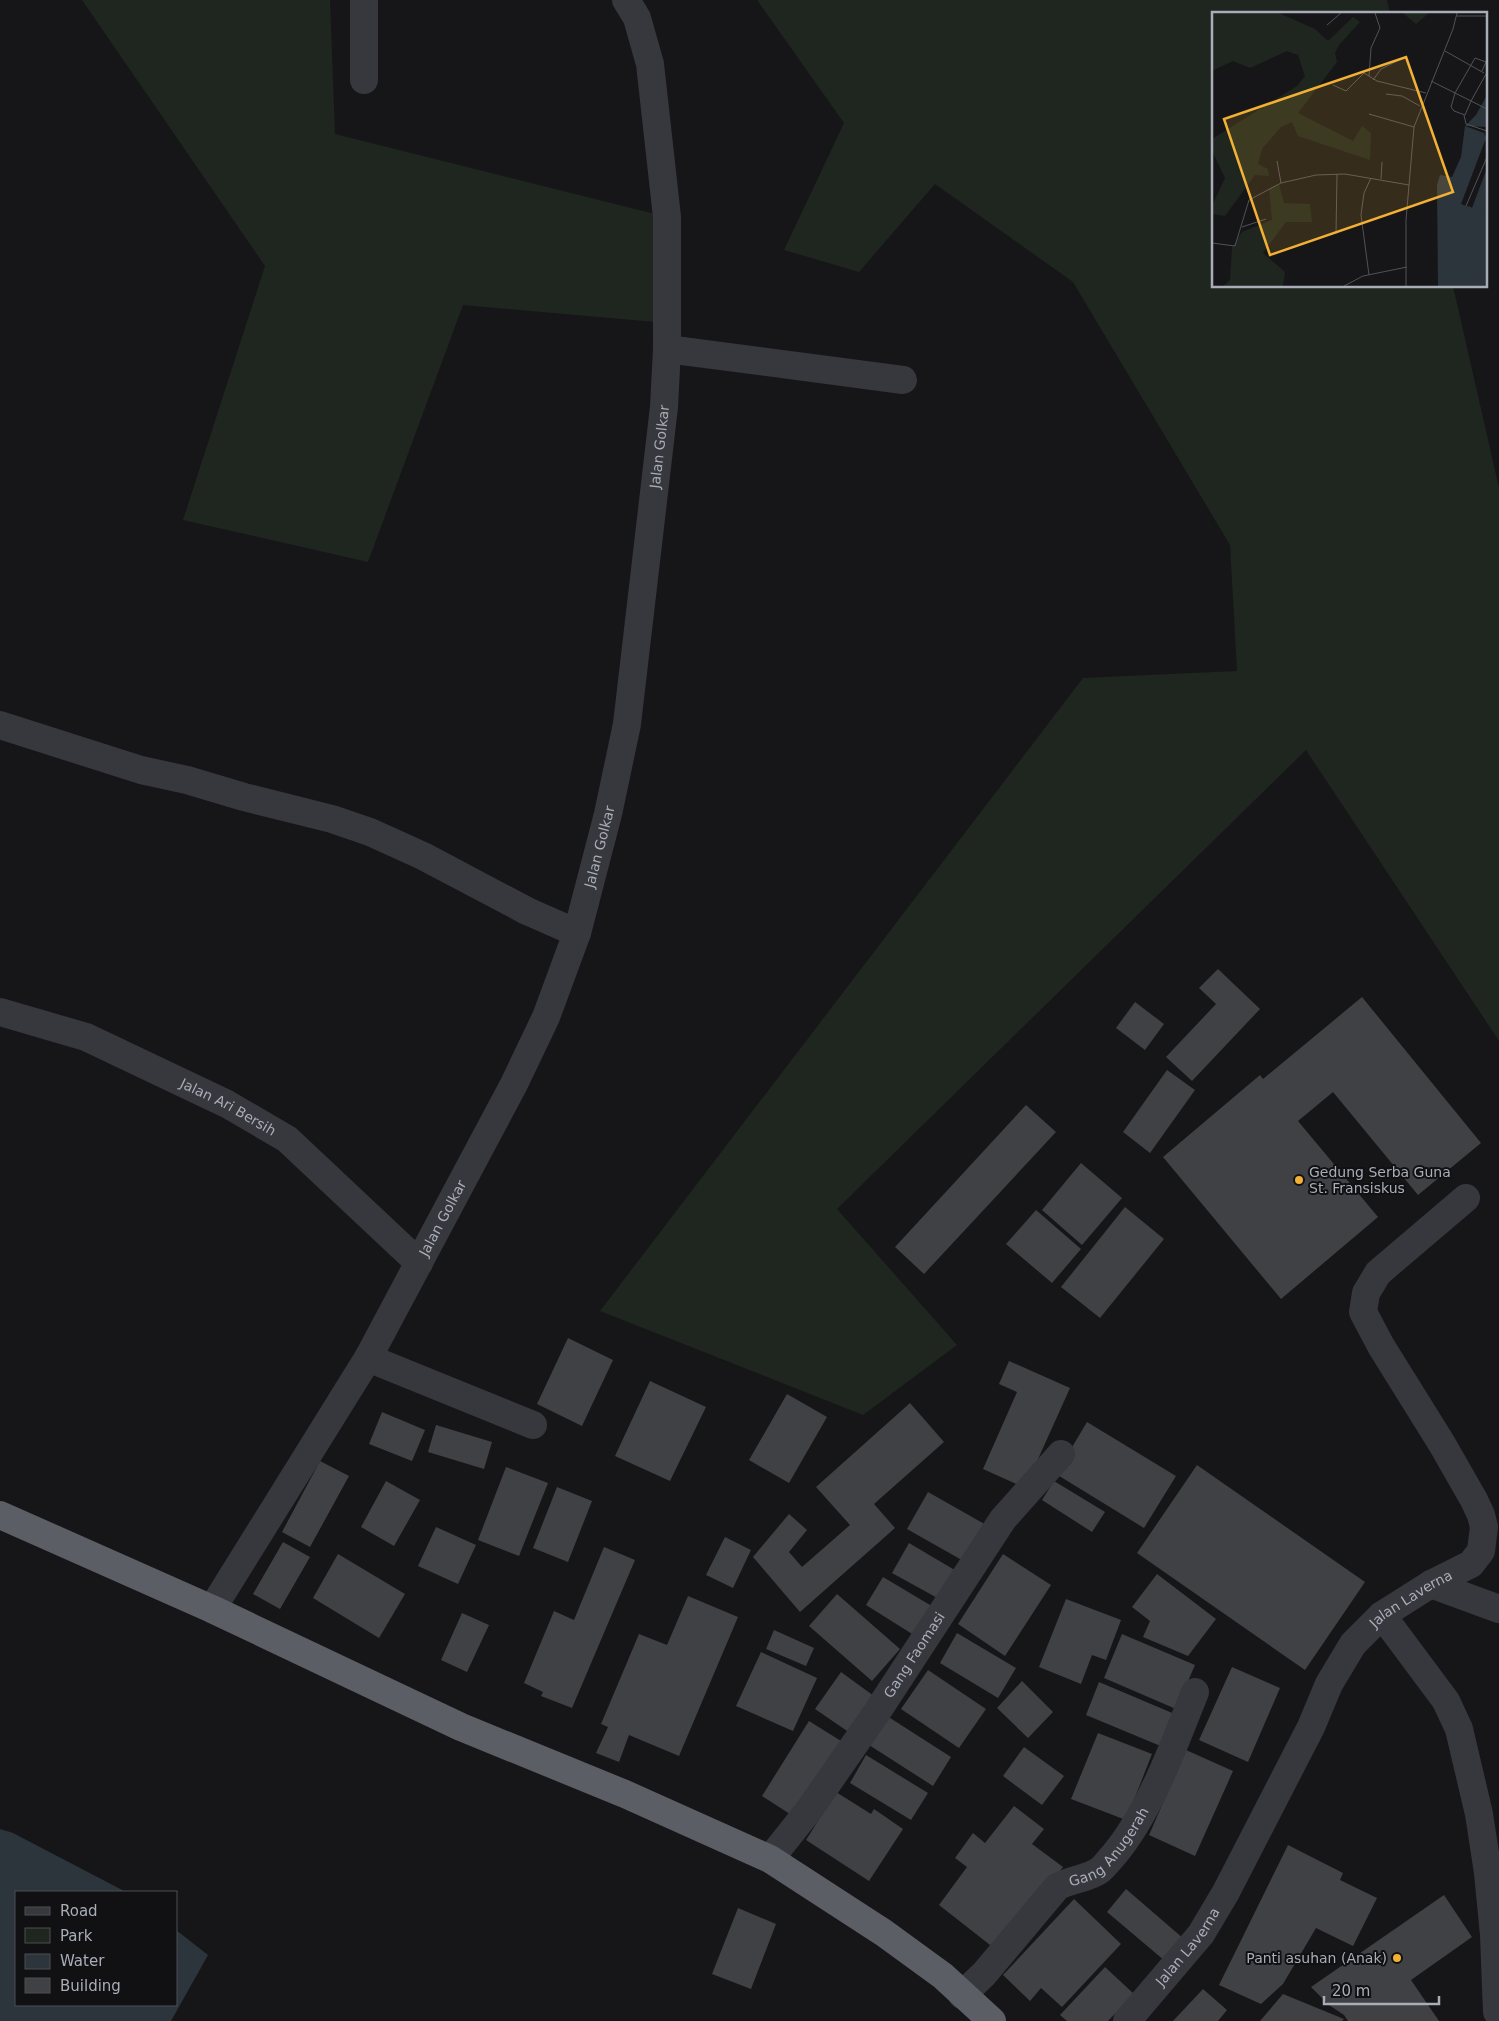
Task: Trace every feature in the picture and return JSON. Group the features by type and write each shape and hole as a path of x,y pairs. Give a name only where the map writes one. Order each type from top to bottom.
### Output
{"highway":[{"path":"0,1515 212,1610 461,1727 625,1794 770,1859 884,1933 943,1976 992,2021"}],"street":[{"path":"364,0 364,80"},
{"name":"Jalan Golkar","path":"212,1610 368,1358 489,1132 546,1017 577,934 608,814 627,724 664,407 667,349 667,217 651,72 637,18 626,0"},
{"path":"667,349 904,380"},
{"path":"0,725 141,770 187,780 244,797 332,819 370,832 577,934"},
{"name":"Jalan Ari Bersih","path":"0,1012 86,1037 227,1104 288,1139 418,1263"},
{"name":"Jalan Laverna","path":"1127,2021 1201,1934 1226,1892 1341,1662 1352,1644 1382,1615 1431,1584 1471,1564 1477,1558 1480,1551 1484,1534 1481,1515 1442,1444 1363,1312 1369,1286 1378,1273 1466,1198"},
{"path":"368,1358 533,1425"},
{"name":"Gang Faomasi","path":"770,1859 809,1810 878,1712 1003,1519 1062,1454"},
{"path":"1431,1584 1499,1609"},
{"path":"1382,1615 1446,1701 1459,1729 1479,1814 1488,1873 1494,1935 1497,2012"},
{"name":"Gang Anugerah","path":"962,1994 984,1974 1057,1887 1067,1881 1098,1872 1123,1844 1137,1823 1167,1762 1195,1692"}],"green space":[{"path":"82,0 330,0 335,134 667,217 667,323 463,305 368,562 183,520 265,266"},
{"path":"757,0 1387,0 1390,12 1212,12 1212,288 1453,288 1499,488 1499,1041 1306,750 837,1209 957,1345 863,1415 600,1311 1083,678 1237,671 1230,545 1073,282 935,184 859,272 784,250 844,123"}],"water":[{"path":"0,1829 13,1833 124,1891 15,1891 15,2006 178,2006 178,1932 208,1955 171,2021 0,2021"}],"building":[{"path":"1218,969 1260,1009 1192,1081 1166,1057 1216,1004 1199,988"},
{"path":"1362,997 1481,1143 1418,1195 1333,1092 1298,1121 1378,1217 1281,1299 1163,1157 1260,1075 1263,1079"},
{"path":"1135,1002 1164,1024 1145,1050 1116,1028"},
{"path":"1167,1070 1195,1090 1150,1153 1123,1132"},
{"path":"1026,1105 1056,1132 924,1274 895,1247"},
{"path":"1081,1163 1122,1198 1082,1245 1042,1210"},
{"path":"1125,1207 1164,1239 1100,1318 1061,1287"},
{"path":"1036,1210 1081,1249 1052,1283 1006,1244"},
{"path":"568,1338 613,1360 582,1426 537,1404"},
{"path":"1009,1361 1070,1388 1025,1488 983,1469 1017,1392 999,1384"},
{"path":"650,1381 706,1407 670,1481 615,1456"},
{"path":"787,1394 827,1417 789,1483 749,1460"},
{"path":"910,1403 944,1442 874,1504 895,1528 800,1612 753,1557 789,1514 807,1530 789,1552 802,1567 850,1525 816,1487"},
{"path":"382,1412 425,1430 412,1461 369,1444"},
{"path":"1087,1422 1176,1476 1144,1528 1056,1474"},
{"path":"436,1425 492,1442 484,1469 428,1452"},
{"path":"320,1461 349,1476 310,1547 282,1532"},
{"path":"1197,1465 1365,1582 1305,1670 1137,1553"},
{"path":"506,1467 548,1483 519,1556 478,1540"},
{"path":"386,1481 420,1500 394,1546 361,1527"},
{"path":"1054,1481 1105,1512 1092,1532 1042,1500"},
{"path":"557,1487 592,1501 568,1562 533,1548"},
{"path":"928,1492 988,1526 967,1563 907,1529"},
{"path":"436,1527 476,1545 458,1584 418,1566"},
{"path":"725,1537 751,1550 733,1588 706,1575"},
{"path":"283,1542 310,1557 280,1609 253,1594"},
{"path":"909,1543 958,1572 941,1600 892,1573"},
{"path":"604,1547 635,1560 572,1708 541,1696 543,1692 524,1683 554,1611 574,1620"},
{"path":"338,1554 405,1594 379,1638 313,1598"},
{"path":"1003,1554 1051,1585 1005,1656 958,1624"},
{"path":"1157,1574 1216,1619 1188,1656 1143,1637 1150,1621 1132,1607"},
{"path":"883,1577 935,1608 917,1637 866,1605"},
{"path":"837,1594 900,1649 872,1681 809,1626"},
{"path":"688,1596 738,1617 679,1756 629,1735 619,1762 596,1753 608,1727 601,1724 639,1634 667,1645"},
{"path":"1066,1599 1121,1620 1106,1660 1092,1655 1081,1684 1039,1667"},
{"path":"462,1613 489,1625 467,1672 441,1660"},
{"path":"774,1630 814,1648 806,1666 766,1649"},
{"path":"957,1633 1016,1668 998,1698 940,1663"},
{"path":"1122,1634 1195,1665 1176,1709 1104,1678"},
{"path":"761,1652 817,1678 793,1731 736,1706"},
{"path":"1232,1667 1280,1688 1248,1762 1199,1740"},
{"path":"928,1670 986,1709 959,1748 901,1709"},
{"path":"841,1672 878,1699 853,1735 815,1709"},
{"path":"1022,1681 1053,1712 1028,1738 997,1708"},
{"path":"1099,1682 1177,1715 1163,1747 1086,1715"},
{"path":"887,1716 951,1757 933,1786 869,1745"},
{"path":"809,1721 841,1741 793,1816 762,1796"},
{"path":"1098,1733 1152,1754 1126,1820 1071,1799"},
{"path":"1024,1747 1064,1776 1042,1805 1003,1776"},
{"path":"1186,1750 1233,1771 1195,1856 1149,1835"},
{"path":"866,1755 928,1793 911,1820 850,1783"},
{"path":"836,1792 871,1814 874,1809 903,1829 869,1881 806,1840"},
{"path":"1014,1806 1044,1829 1032,1844 1063,1867 999,1952 939,1905 967,1867 955,1858 973,1833 985,1843"},
{"path":"1288,1845 1343,1873 1340,1880 1377,1898 1353,1946 1316,1928 1283,1984 1261,2004 1219,1985"},
{"path":"1126,1889 1184,1939 1165,1961 1107,1912"},
{"name":"Panti asuhan (Anak)","path":"1444,1895 1472,1937 1411,1980 1439,2021 1348,2021 1344,2015 1329,2005 1311,1987"},
{"path":"1074,1899 1121,1944 1062,2007 1041,1988 1030,2001 1003,1975"},
{"path":"738,1908 776,1924 751,1989 712,1974"},
{"path":"1105,1967 1134,1994 1108,2021 1067,2021 1060,2015"},
{"path":"1203,1989 1227,2010 1218,2021 1173,2021"},
{"path":"1283,1994 1344,2019 1342,2021 1260,2021"}],"place":[{"name":"Gedung Serba Guna St. Fransiskus","path":"1299,1180"},
{"name":"Panti asuhan (Anak)","path":"1397,1958"}]}
